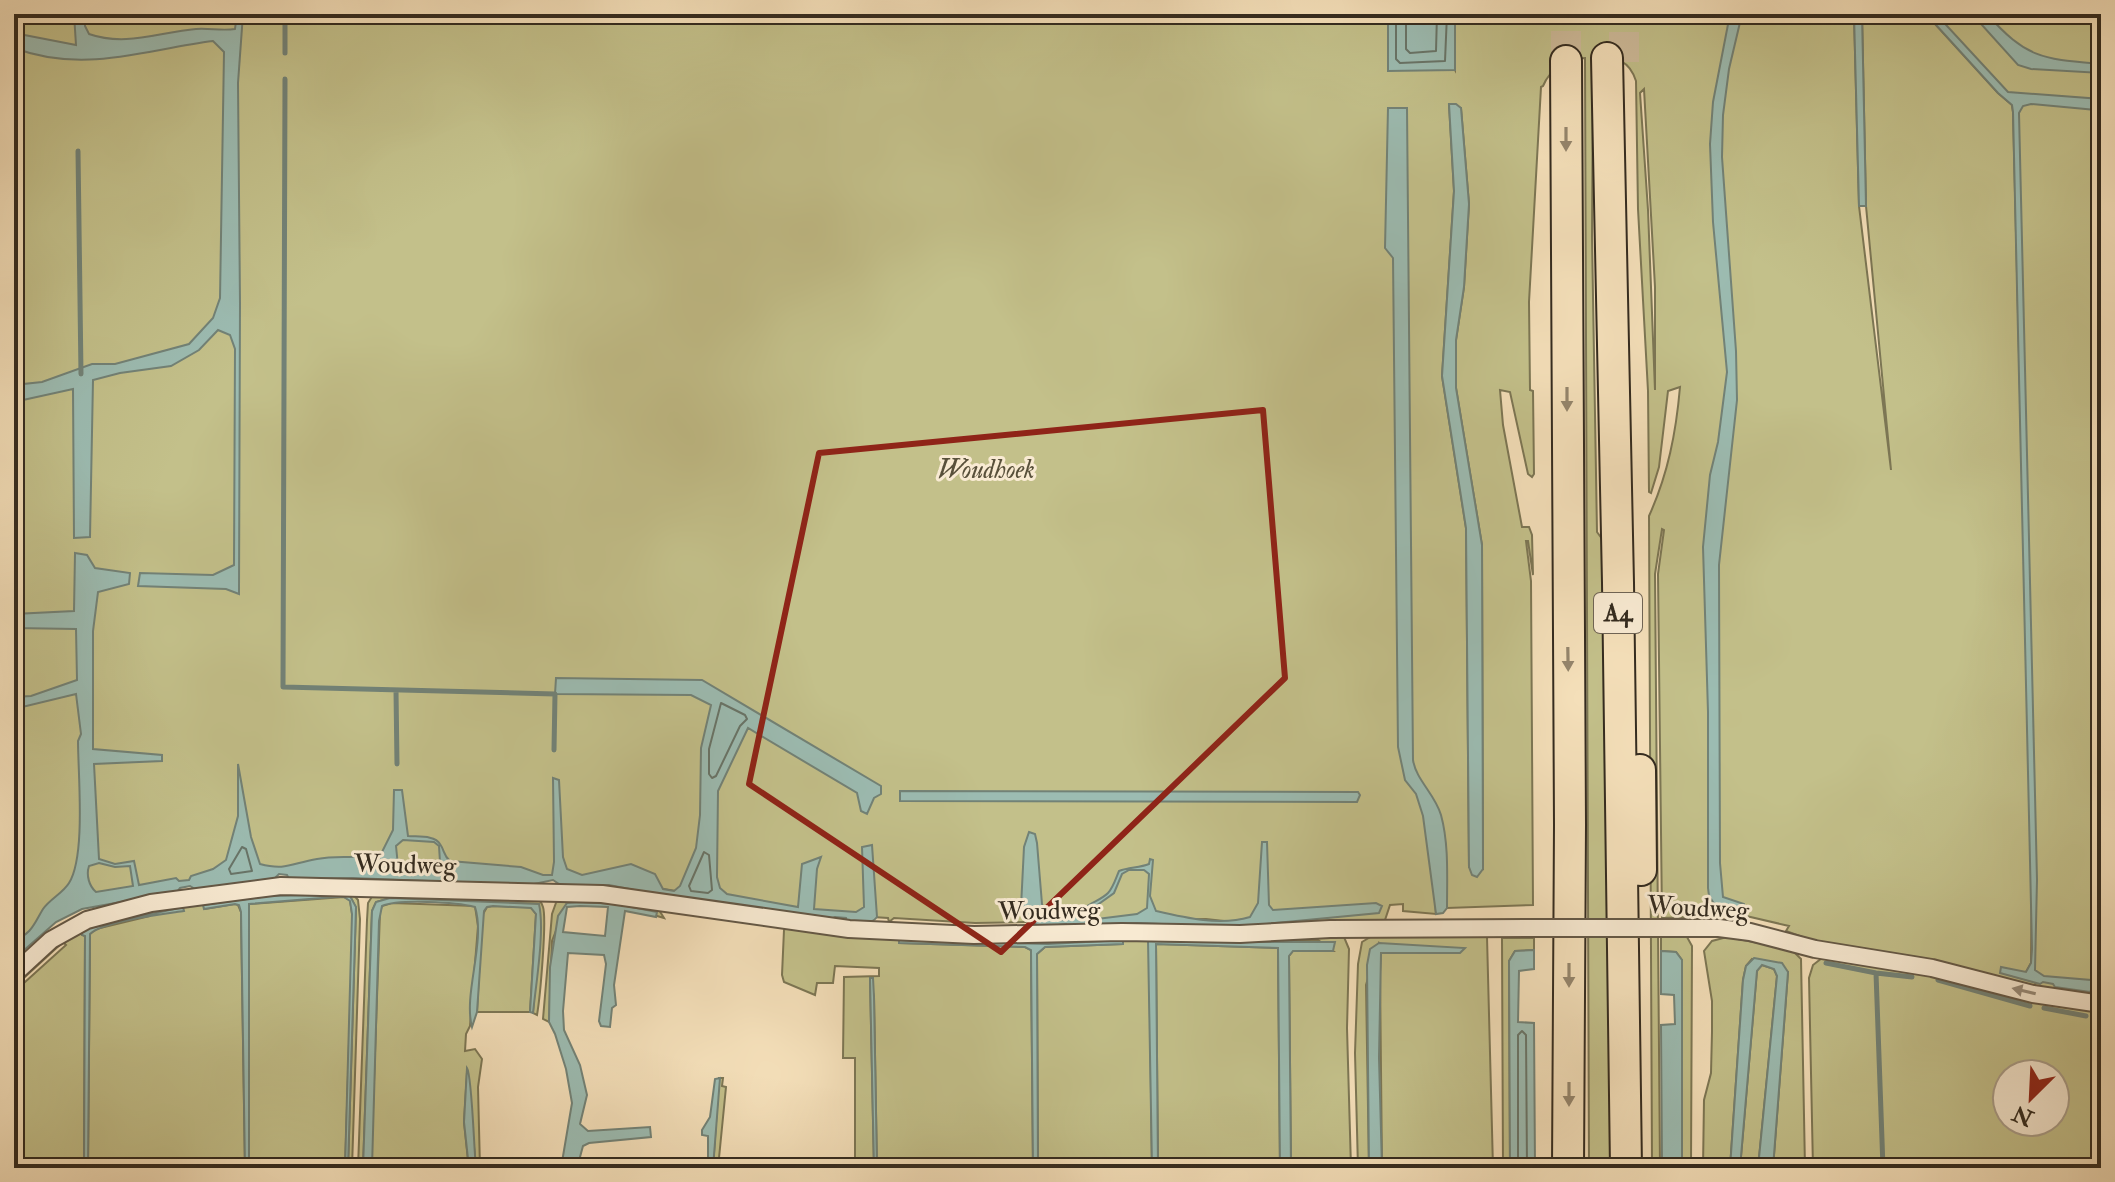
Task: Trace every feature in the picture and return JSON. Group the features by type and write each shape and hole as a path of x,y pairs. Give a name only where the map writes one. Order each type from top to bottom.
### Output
{"highway":[{"name":"A4","path":"1615,60 1618,567 1627,1168"},
{"name":"A4","path":"1566,61 1570,825 1568,1168"}],"street":[{"name":"Woudweg","path":"14,974 51,940 87,920 151,903 281,886 602,894 836,928 974,935 1122,932 1240,934 1330,929 1719,928 1750,932 1815,949 1932,968 2033,994 2101,1004"}],"highlighted area":[{"path":"1263,410 1285,678 1001,952 749,784 819,453"}],"green space":[{"name":"Woudhoek","path":"14,14 1422,14 1455,70 1455,14 1854,14 1859,206 1891,470 1866,206 1862,14 1926,14 2012,105 2013,112 2032,880 2031,963 2026,972 2020,972 2035,983 2016,104 1931,14 2101,14 2101,1168 1813,1168 1809,978 1813,965 1822,958 1811,940 1786,931 1789,926 1712,908 1689,917 1662,918 1658,574 1662,529 1655,574 1660,1168 1652,1168 1649,516 1670,453 1680,387 1668,391 1659,467 1651,493 1638,209 1636,81 1625,63 1608,59 1593,58 1592,237 1597,532 1605,543 1611,1168 1589,1168 1585,58 1560,66 1541,87 1529,302 1530,390 1533,391 1532,477 1528,474 1510,392 1500,390 1503,425 1522,527 1529,527 1532,535 1533,575 1526,541 1531,581 1533,905 1447,908 1447,899 1435,900 1436,914 1403,911 1403,904 1390,905 1384,923 1263,930 1243,919 1233,922 1206,919 975,923 894,918 889,922 888,918 809,913 603,879 341,871 237,874 71,904 14,955","holes":["1644,89 1655,287 1655,390 1640,93","1449,105 1461,108 1469,204 1464,287 1456,340 1456,388 1482,545 1483,869 1469,867 1466,528 1442,376 1454,191"]},
{"path":"258,892 352,893 358,900 360,919 352,1168 348,1168 356,908 350,896 314,894 257,898 204,909 235,904 241,912 245,1168 88,1168 90,934 96,929 150,916 150,913 89,928 81,934 85,936 84,1168 14,1168 14,992 66,945 63,942 14,987 14,978 46,949 105,918"},
{"path":"373,895 535,898 543,907 544,942 537,1015 533,1013 539,935 538,904 390,898 376,902 372,911 363,1168 358,1168 367,920 368,903"},
{"path":"344,897 350,900 353,920 345,1168 249,1168 249,904"},
{"path":"567,897 659,910 664,918 616,904 567,903 552,941 549,1022 543,1019 552,914 557,900"},
{"path":"392,903 475,906 478,926 465,1051 475,1049 482,1059 478,1087 480,1168 476,1168 467,1072 464,1122 468,1160 400,1160 394,1168 371,1166 380,912 382,906"},
{"path":"487,907 531,907 536,914 530,1012 477,1012 482,916"},
{"path":"788,927 1344,937 1349,949 1347,1028 1351,1168 1291,1168 1289,956 1293,951 1333,951 1318,940 1221,942 1153,939 1149,943 1152,1168 1038,1168 1037,954 1045,947 1122,944 1122,941 1048,944 911,940 899,943 1025,947 1031,950 1033,1168 877,1168 874,997 870,978 874,1168 855,1168 855,1058 843,1058 844,977 879,976 879,968 835,966 833,983 817,983 815,995 784,982 784,930"},
{"path":"1372,936 1487,937 1493,1168 1382,1168 1380,972 1381,953 1387,951 1379,943 1366,985 1369,1168 1358,1168 1355,1053 1358,964 1362,942"},
{"path":"1661,937 1687,937 1692,946 1691,1168 1682,1168 1682,960 1676,952 1661,951"},
{"path":"1727,937 1785,948 1801,959 1805,1168 1773,1168 1788,972 1752,959 1746,966 1743,980 1730,1168 1703,1168 1704,1100 1711,1073 1712,1032 1712,1001 1704,951 1712,941"},
{"path":"1502,938 1534,938 1534,950 1515,951 1509,961 1510,1168 1503,1168"},
{"path":"1156,944 1278,948 1280,1168 1158,1168"},
{"path":"1762,965 1774,969 1777,976 1758,1168 1740,1168 1757,970"},
{"path":"719,1078 723,1078 722,1086 726,1087 718,1168 713,1168"}],"water":[{"path":"74,14 85,14 89,34 129,39 196,29 235,29 237,14 243,14 238,83 239,594 226,589 138,586 140,573 213,575 234,565 235,349 230,335 218,330 199,350 171,366 93,380 90,537 74,538 73,389 14,402 14,385 42,382 92,364 115,364 189,344 213,318 220,298 224,52 213,41 89,60 40,56 14,48 14,33 76,45"},
{"path":"1388,14 1455,14 1455,70 1388,71"},
{"path":"1730,14 1742,14 1729,69 1723,115 1722,157 1737,400 1719,565 1720,863 1723,897 1744,904 1745,909 1740,911 1715,905 1708,888 1708,712 1703,547 1710,475 1718,442 1727,372 1713,222 1710,144 1713,102"},
{"path":"1854,14 1862,14 1866,206 1859,206"},
{"path":"1926,14 1936,14 2008,92 2101,99 2101,113 2031,104 2023,106 2019,113 2037,880 2035,970 2044,976 2091,980 2093,987 2090,992 2043,982 2040,984 2000,973 2001,967 2026,972 2031,963 2032,949 2013,112 2012,105"},
{"path":"1972,14 1987,14 2014,40 2037,54 2101,64 2101,73 2031,69 2018,65"},
{"path":"1449,104 1461,108 1469,204 1464,287 1456,340 1456,388 1482,545 1483,869 1477,877 1472,875 1469,867 1466,528 1442,376 1454,191"},
{"path":"1388,108 1407,108 1413,760 1438,807 1445,838 1447,908 1443,913 1436,914 1423,816 1416,794 1405,780 1398,747 1393,258 1385,248"},
{"path":"75,553 87,555 95,568 130,573 129,584 98,592 93,631 93,749 162,755 162,761 94,764 99,859 115,864 134,861 139,885 176,878 179,881 189,880 191,876 213,869 226,860 238,816 238,764 251,837 260,864 283,867 317,859 382,852 393,830 394,790 402,790 408,836 438,841 450,861 521,867 552,875 553,778 559,780 563,857 567,869 582,875 631,864 655,874 663,889 674,891 680,886 696,848 701,748 711,705 691,695 555,694 556,678 702,680 881,786 881,794 874,798 867,814 861,811 857,793 748,728 718,791 717,877 720,888 727,894 798,907 802,864 821,857 814,909 856,912 864,907 862,847 872,845 877,917 864,923 847,922 846,918 835,917 828,920 680,899 609,885 562,886 553,880 529,885 353,878 289,879 287,875 279,874 274,879 195,889 190,886 177,892 82,909 56,922 14,959 14,939 29,932 46,905 69,883 74,870 79,835 78,741 81,734 76,694 14,709 14,697 31,696 77,680 76,629 14,628 14,614 74,611","holes":["403,840 434,842 439,846 440,862 430,871 398,866 396,846","99,863 115,867 130,866 133,886 96,892 90,884 88,869"]},
{"path":"900,791 1358,792 1360,795 1357,802 900,801"},
{"path":"1029,832 1035,834 1042,904 1051,917 1062,920 1074,916 1106,895 1119,871 1149,864 1150,859 1153,860 1150,896 1156,911 1215,921 1250,917 1258,903 1262,842 1267,842 1269,905 1273,910 1376,903 1382,906 1379,913 1235,927 1137,923 1040,927 1022,915 1024,847","holes":["1129,870 1144,870 1149,874 1147,908 1137,914 1089,920 1085,916 1114,893 1122,874"]},
{"path":"268,896 350,896 356,907 348,1168 345,1168 352,914 350,901 344,897 334,897 249,904 249,1168 245,1168 241,912 239,905 235,904 204,909 203,905"},
{"path":"390,898 539,904 539,957 533,1013 530,1012 536,914 531,908 487,907 484,911 477,1012 472,1027 470,999 478,936 475,907 427,902 382,906 379,921 372,1168 363,1168 372,911 376,902"},
{"path":"567,903 616,904 657,912 656,917 625,911 614,985 616,1005 612,1008 610,1027 601,1026 599,1021 606,964 604,955 568,953 564,1030 580,1065 587,1095 580,1124 588,1131 650,1127 651,1137 589,1143 583,1146 577,1168 561,1168 572,1103 566,1069 549,1022 550,967 558,916","holes":["567,907 608,907 605,936 563,932"]},
{"path":"183,907 184,911 107,925 90,934 88,1168 84,1168 85,936 82,932 89,928"},
{"path":"899,940 1048,944 1123,940 1123,944 1045,947 1037,954 1038,1168 1033,1168 1031,950 1025,947 899,943"},
{"path":"1148,940 1335,942 1333,951 1293,951 1289,956 1291,1168 1280,1168 1278,948 1156,944 1158,1168 1152,1168"},
{"path":"1379,943 1465,948 1460,953 1381,953 1379,1058 1382,1168 1369,1168 1367,965 1370,949"},
{"path":"1534,950 1534,969 1519,971 1518,1022 1534,1023 1535,1168 1510,1168 1509,961 1515,951"},
{"path":"1661,951 1676,952 1682,960 1682,1168 1662,1168 1661,1025 1675,1024 1674,995 1661,994"},
{"path":"1754,958 1782,963 1788,972 1773,1168 1758,1168 1777,976 1774,969 1762,965 1757,971 1740,1168 1730,1168 1743,980 1746,966"},
{"path":"870,978 873,978 874,997 877,1168 874,1168"},
{"path":"467,1068 476,1168 394,1168 400,1160 468,1159 464,1122"},
{"path":"720,1078 713,1168 708,1168 708,1136 702,1135 702,1130 710,1117 715,1079"}],"waterway":[{"path":"285,14 285,53"},
{"path":"285,79 283,687 555,694 554,750"},
{"path":"78,151 81,374"},
{"path":"396,690 397,764"},
{"path":"1826,963 1912,977"},
{"path":"1876,973 1883,1168"},
{"path":"1938,980 2030,1006"},
{"path":"2044,1008 2086,1016"}],"tunnel":[{"path":"1566,14 1566,61"},
{"path":"1624,14 1624,62"}]}
